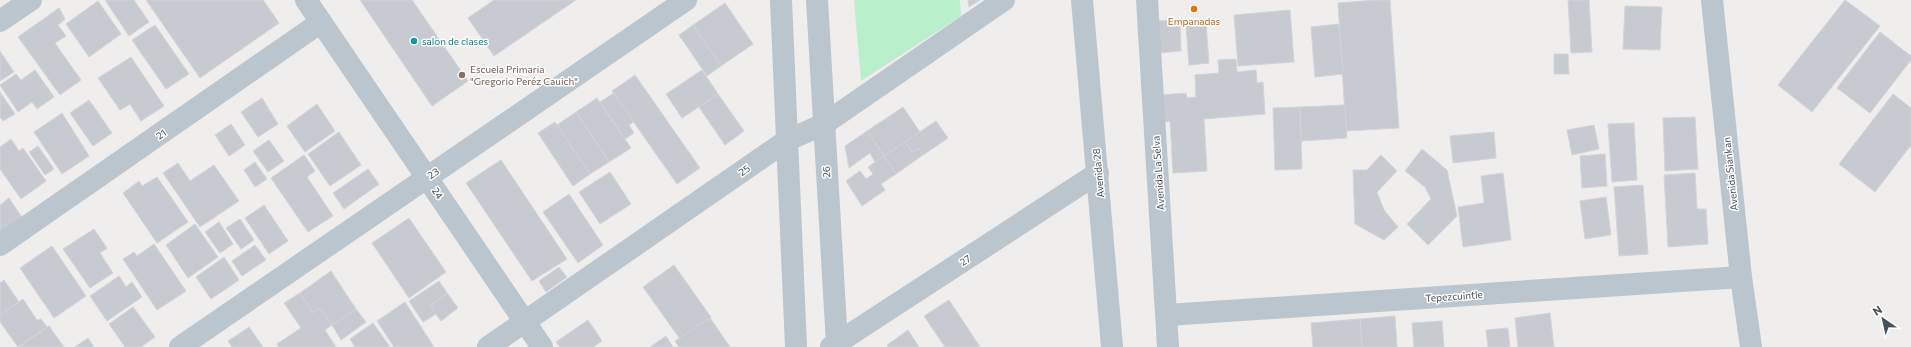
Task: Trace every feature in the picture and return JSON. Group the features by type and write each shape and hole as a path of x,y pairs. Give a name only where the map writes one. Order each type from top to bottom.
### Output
{"street":[{"path":"0,21 30,0"},
{"name":"24","path":"306,0 542,347"},
{"name":"23","path":"180,347 686,0"},
{"path":"781,0 796,347"},
{"name":"26","path":"817,0 834,345"},
{"name":"25","path":"488,347 786,141 824,124 1004,0"},
{"name":"Avenida 28","path":"1082,0 1112,347"},
{"name":"Avenida La Selva","path":"1147,0 1168,347"},
{"name":"Avenida Siankan","path":"1712,0 1741,277 1751,347"},
{"name":"21","path":"0,245 321,22"},
{"name":"27","path":"834,345 1098,173"},
{"name":"Tepezcuintle","path":"1167,315 1741,277"}],"green space":[{"path":"854,0 960,0 961,16 861,81"}],"building":[{"path":"105,0 134,0 149,22 129,36"},
{"path":"146,0 263,0 279,23 200,78"},
{"name":"salon de clases","path":"360,0 412,0 468,81 432,106"},
{"name":"salon de clases","path":"494,0 576,0 494,56 468,18"},
{"path":"968,0 980,0 969,7"},
{"path":"1390,0 1399,128 1346,131 1338,3"},
{"path":"1568,0 1589,0 1592,52 1571,53"},
{"path":"1845,0 1880,26 1812,112 1778,85"},
{"path":"98,1 121,34 89,57 66,24"},
{"path":"725,3 753,44 721,66 693,25"},
{"path":"1625,6 1662,7 1660,50 1623,49"},
{"path":"59,8 65,19 58,25 66,36 55,43 81,80 60,95 18,37"},
{"path":"1290,10 1294,62 1238,66 1234,15"},
{"path":"1180,20 1181,51 1158,53 1156,21"},
{"path":"1206,23 1209,63 1189,65 1186,25"},
{"path":"1339,24 1343,74 1315,77 1311,27"},
{"path":"155,25 189,74 166,89 132,40"},
{"path":"693,25 721,66 707,76 679,35"},
{"path":"1880,32 1911,56 1911,60 1870,113 1837,88"},
{"path":"0,51 14,72 0,81"},
{"path":"1554,54 1568,54 1569,74 1554,74"},
{"path":"131,57 164,106 141,121 130,104 120,110 98,78"},
{"path":"1236,59 1237,72 1256,70 1257,83 1263,82 1265,114 1204,119 1207,171 1173,173 1170,121 1163,122 1161,95 1186,93 1187,98 1196,97 1195,75 1219,73 1218,60"},
{"path":"35,70 54,97 37,109 32,102 18,112 0,85 16,74 21,80"},
{"path":"702,70 718,94 682,118 666,94"},
{"path":"635,75 700,168 677,184 612,91"},
{"path":"0,92 15,114 3,121 0,117"},
{"path":"614,93 634,122 629,125 634,133 625,139 600,102"},
{"path":"718,94 744,131 725,145 699,107"},
{"path":"1893,94 1911,108 1911,145 1875,192 1839,164"},
{"path":"262,98 278,124 258,137 241,112"},
{"path":"597,98 631,148 609,162 576,112"},
{"path":"89,100 112,133 93,146 70,113"},
{"path":"317,104 335,131 305,152 287,126"},
{"path":"1345,105 1347,138 1301,141 1300,107"},
{"path":"903,107 920,132 884,156 867,131"},
{"path":"1300,107 1302,169 1275,170 1273,108"},
{"path":"576,112 609,162 590,174 557,125"},
{"path":"62,113 89,156 62,174 34,132"},
{"path":"1695,117 1698,169 1665,171 1663,118"},
{"path":"936,121 948,138 923,155 918,148 912,152 905,142"},
{"path":"555,122 590,174 573,186 538,133"},
{"path":"1634,123 1637,180 1612,182 1608,124"},
{"path":"231,124 245,145 229,156 215,135"},
{"path":"1594,125 1599,149 1572,155 1567,130"},
{"path":"867,131 884,156 875,162 870,153 849,168 845,146"},
{"path":"339,132 361,165 330,186 308,154"},
{"path":"1494,132 1496,158 1453,163 1450,136"},
{"path":"11,139 19,151 23,148 46,181 21,199 0,169 0,147"},
{"path":"269,140 284,161 268,172 253,151"},
{"path":"905,142 912,152 918,148 923,155 896,174 884,156"},
{"path":"38,146 54,169 45,175 29,152"},
{"path":"1422,149 1447,170 1457,216 1428,245 1407,224 1431,199 1425,187 1405,171"},
{"path":"1605,154 1607,186 1582,188 1580,156"},
{"path":"304,155 315,171 307,177 333,216 308,232 271,178"},
{"path":"1381,155 1397,171 1377,192 1384,210 1398,227 1384,240 1355,224 1353,170 1367,170"},
{"path":"884,156 896,174 881,184 885,190 862,206 846,181 860,171 866,179 873,174 868,167"},
{"path":"501,160 567,259 532,281 466,183"},
{"path":"255,162 267,179 255,187 244,170"},
{"path":"178,163 190,181 214,165 239,201 200,227 163,173"},
{"path":"368,169 379,184 344,209 333,193"},
{"path":"610,172 631,204 600,224 579,192"},
{"path":"1503,173 1511,240 1463,247 1458,207 1484,203 1481,176"},
{"path":"1695,173 1697,209 1706,209 1708,244 1668,247 1664,175"},
{"path":"157,177 188,222 157,243 123,193 139,181 142,186"},
{"path":"1643,185 1648,254 1619,256 1614,187"},
{"path":"569,194 603,245 578,263 543,212"},
{"path":"1606,197 1611,235 1585,239 1580,201"},
{"path":"9,198 23,219 0,235 0,205"},
{"path":"264,205 288,241 269,254 245,218"},
{"path":"409,218 446,272 409,298 372,243"},
{"path":"240,219 254,240 241,249 226,228"},
{"path":"219,222 233,244 220,253 205,232"},
{"path":"195,224 218,257 188,278 166,245"},
{"path":"94,229 107,248 100,253 113,273 90,288 63,249"},
{"path":"154,244 186,291 157,310 123,259 134,252 137,256"},
{"path":"255,245 266,260 242,276 232,261"},
{"path":"52,246 86,296 54,318 20,268"},
{"path":"224,257 239,280 211,299 196,277"},
{"path":"674,265 711,317 680,339 643,287"},
{"path":"559,267 567,277 546,292 539,281"},
{"path":"331,271 356,309 332,325 320,308 313,313 300,293"},
{"path":"119,276 126,287 132,282 142,297 107,321 90,296"},
{"path":"4,280 19,302 0,316 0,283"},
{"path":"439,281 447,293 430,306 436,314 423,322 409,301"},
{"path":"300,293 313,313 320,308 332,325 325,330 336,347 279,347 277,344 301,328 284,303"},
{"path":"447,293 458,308 441,321 430,306"},
{"path":"23,299 37,320 41,319 47,327 18,347 0,322 0,316"},
{"path":"949,300 980,347 945,347 924,316"},
{"path":"405,302 434,347 394,347 377,321"},
{"path":"133,307 155,337 141,347 125,347 109,324"},
{"path":"356,309 366,322 341,340 332,325"},
{"path":"1550,313 1554,347 1518,347 1515,318"},
{"path":"1395,316 1397,347 1362,347 1360,319"},
{"path":"710,318 730,347 679,347 675,341"},
{"path":"1360,319 1362,347 1313,347 1311,323"},
{"path":"588,320 602,341 593,347 560,347 556,342"},
{"path":"1442,321 1444,347 1414,347 1412,323"},
{"path":"373,323 390,347 355,347 350,339"},
{"path":"49,326 64,347 19,347 47,327"},
{"path":"249,327 263,347 232,347 228,341"},
{"path":"1508,328 1510,347 1488,347 1486,330"},
{"path":"908,330 919,347 888,347 887,345"},
{"path":"666,336 673,347 650,347"},
{"path":"88,338 94,347 75,347"}],"place":[{"name":"Empanadas","path":"1194,9"},
{"name":"salon de clases","path":"414,41"},
{"name":"Escuela Primaria \"Gregorio Peréz Cauich\"","path":"462,75"}]}
